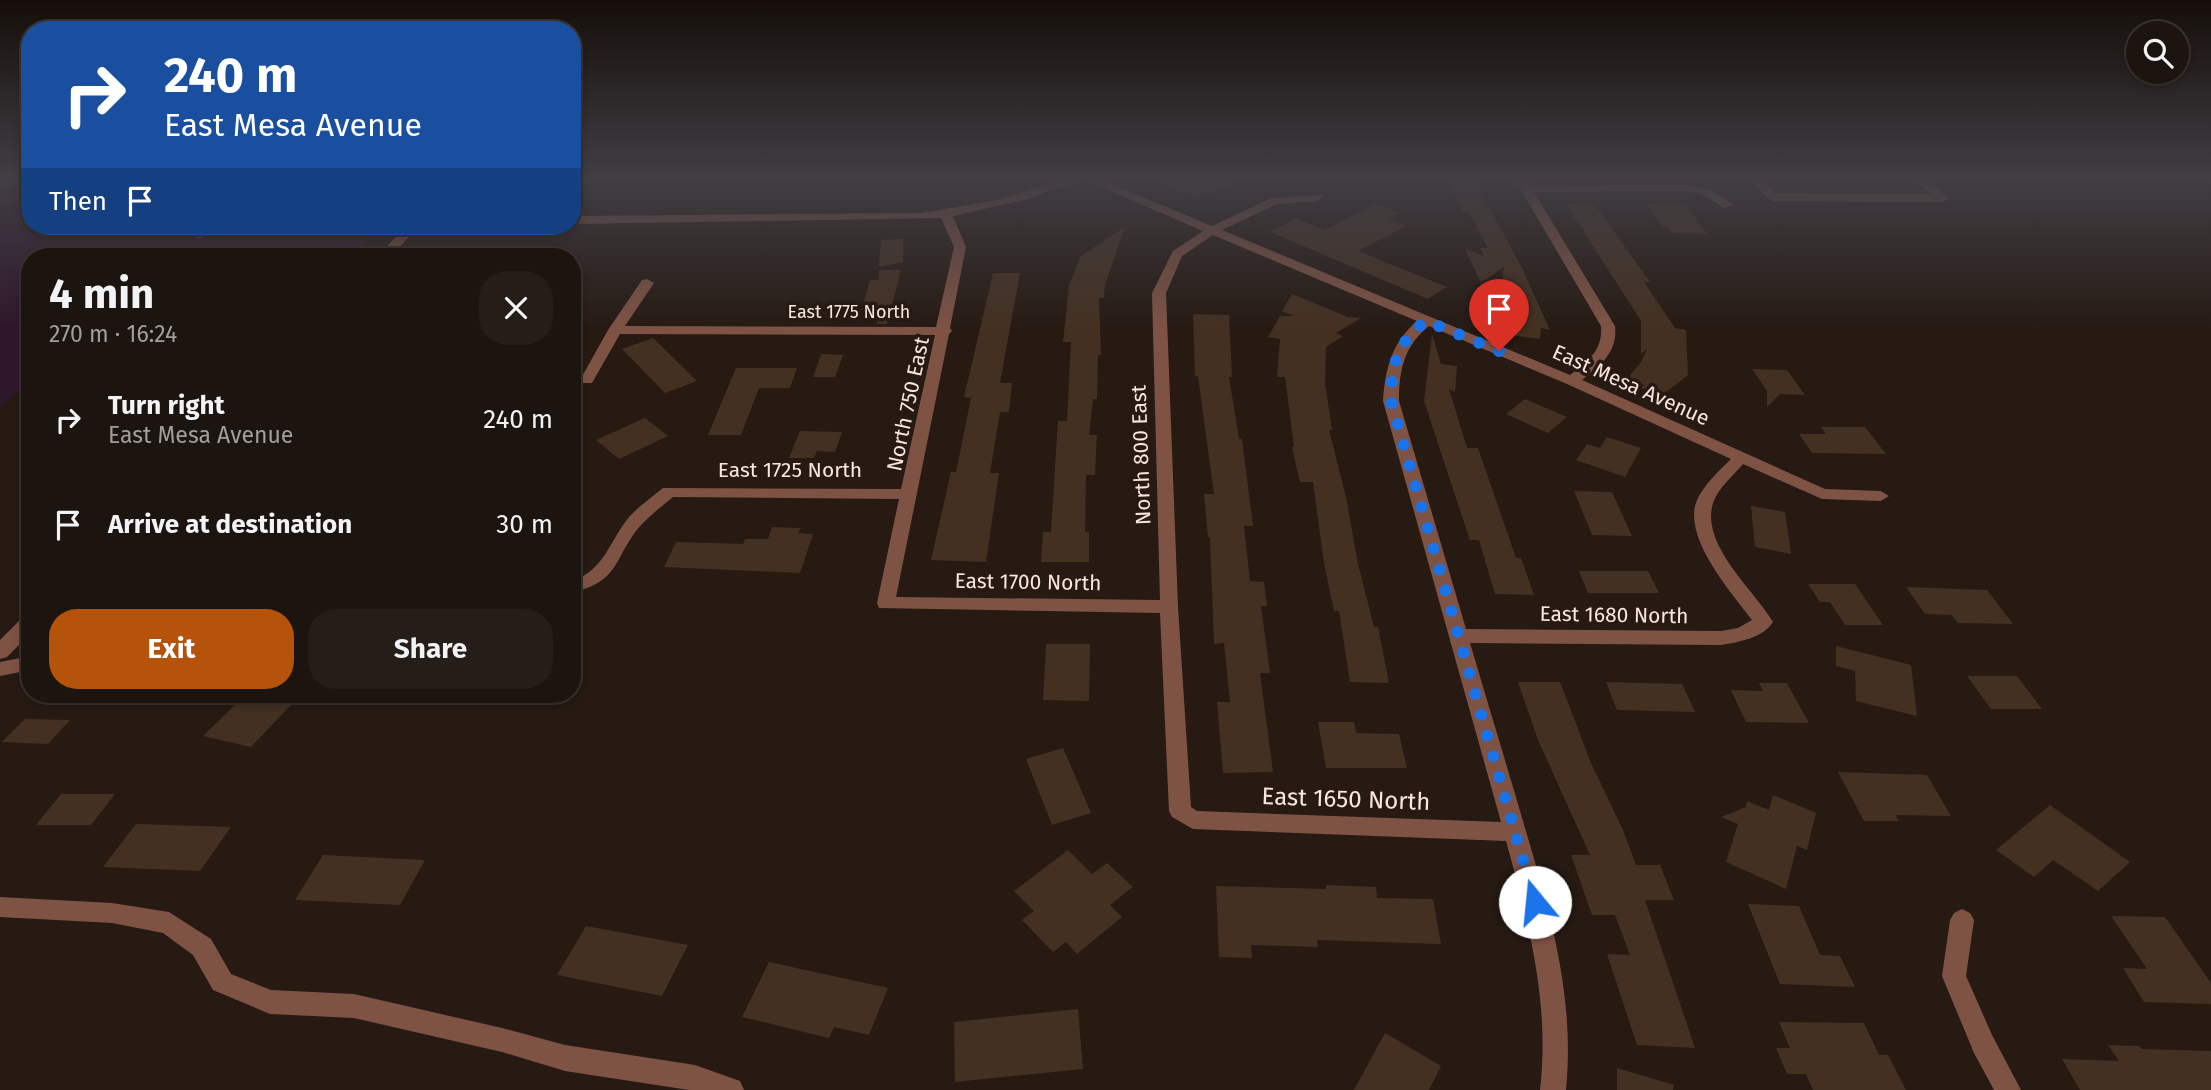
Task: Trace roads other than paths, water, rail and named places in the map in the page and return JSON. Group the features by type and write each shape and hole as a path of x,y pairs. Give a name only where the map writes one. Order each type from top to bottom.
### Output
{"street":[{"name":"North 750 East","path":"886,603 945,331 960,247 952,229"},
{"path":"1550,229 1601,311 1611,338 1609,349 1572,381"},
{"name":"East Mesa Avenue","path":"1212,230 1572,381 1822,494 1881,496"},
{"name":"North 800 East","path":"1180,811 1169,607 1159,293 1177,254 1212,230"},
{"path":"392,248 404,235"},
{"path":"587,380 615,330 647,283"},
{"path":"1426,321 1414,330 1394,361 1391,401 1542,926 1554,984 1556,1018 1553,1090"},
{"name":"East 1775 North","path":"615,330 945,331"},
{"name":"East 1680 North","path":"1460,636 1721,638 1743,634 1764,622 1712,548 1703,528 1703,507 1713,488 1740,458"},
{"name":"East 1725 North","path":"581,585 588,584 607,568 634,522 669,492 910,494"},
{"name":"East 1700 North","path":"886,603 1169,607"},
{"path":"0,652 21,631"},
{"path":"0,669 21,665"},
{"name":"East 1650 North","path":"1180,811 1193,820 1513,832"},
{"path":"0,907 112,913 169,923 202,947 222,982 270,1002 354,1006 502,1040 565,1058 695,1079 731,1090"},
{"path":"1962,920 1954,976 1983,1044 2008,1090"}]}
